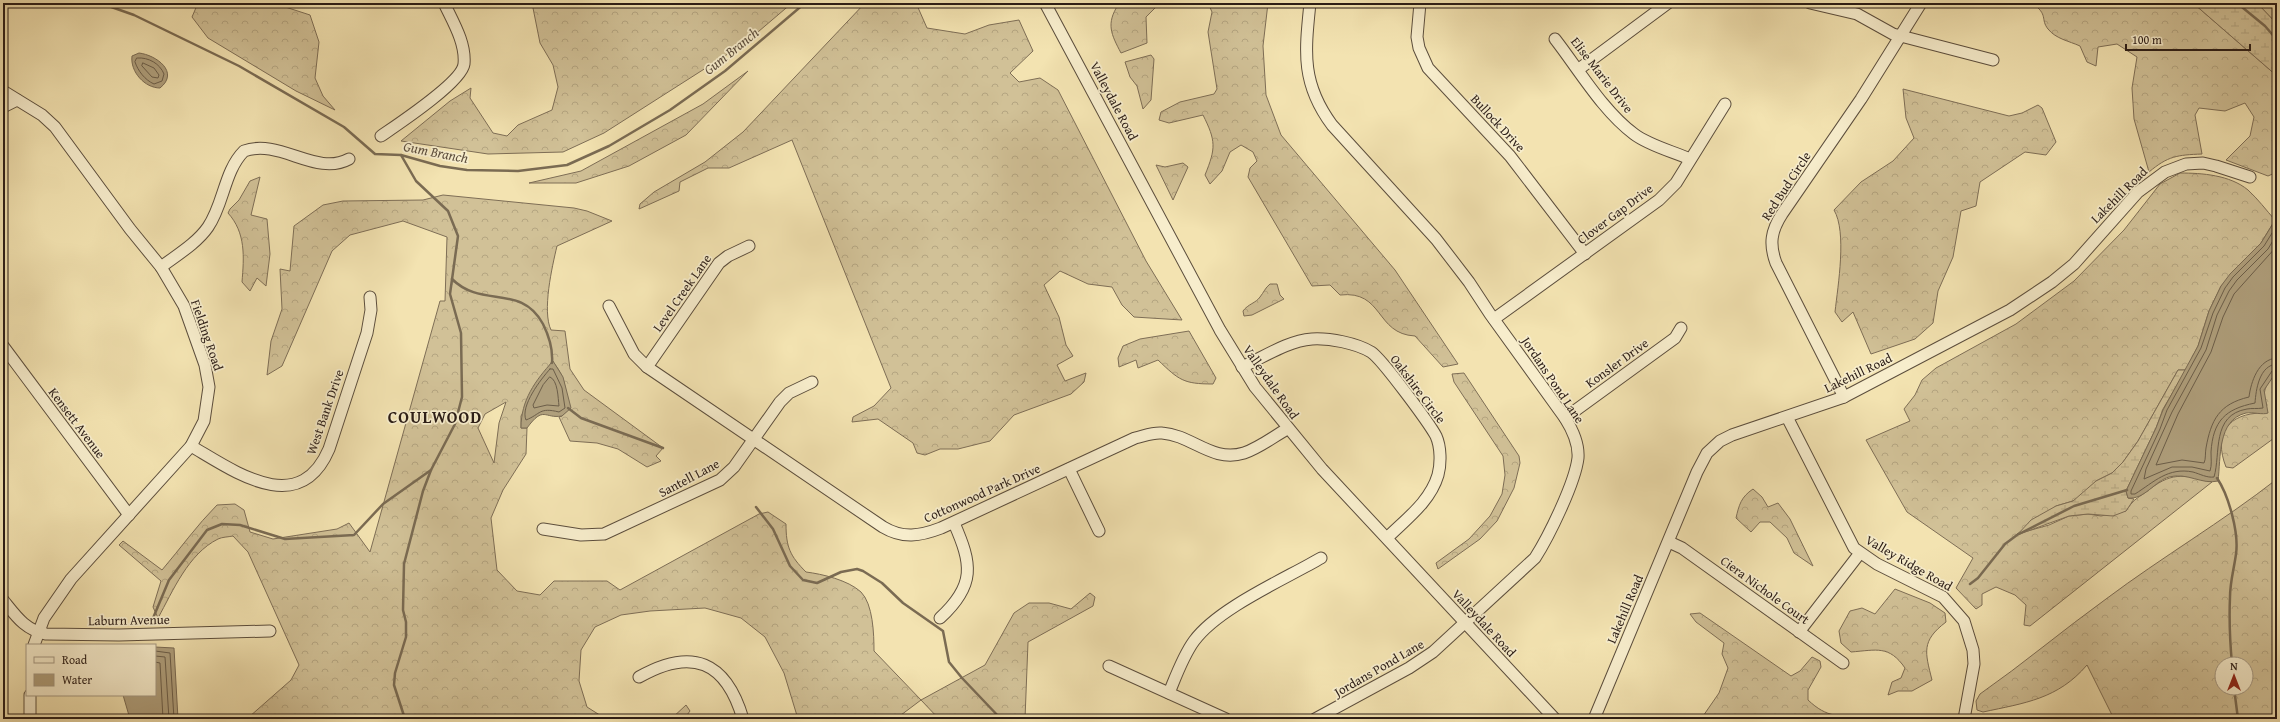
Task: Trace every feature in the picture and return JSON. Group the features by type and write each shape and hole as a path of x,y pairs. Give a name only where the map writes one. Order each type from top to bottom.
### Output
{"street":[{"path":"381,136 443,90 457,77 464,67 463,46 444,3"},
{"name":"Valleydale Road","path":"1045,3 1217,324 1242,366 1287,428 1555,719"},
{"name":"Jordans Pond Lane","path":"1310,3 1307,36 1307,71 1318,107 1332,125 1436,239 1469,282 1565,418 1572,431 1578,457 1574,474 1545,542 1535,558 1466,623 1421,661 1314,719"},
{"name":"Bullock Drive","path":"1420,3 1417,37 1419,48 1428,68 1510,156 1585,254"},
{"path":"1579,69 1668,3"},
{"path":"1810,3 1857,14 1901,36 1993,60"},
{"name":"Red Bud Circle","path":"1844,397 1776,263 1771,244 1773,230 1901,36 1921,3"},
{"name":"Elise Marie Drive","path":"1555,39 1618,120 1635,135 1690,159"},
{"name":"Fielding Road","path":"3,91 42,115 55,127 130,229 161,267 184,306 194,332 208,378 209,397 207,409 199,432 191,446 71,579 47,613 37,632 34,644"},
{"path":"3,107 17,100"},
{"name":"Clover Gap Drive","path":"1494,319 1659,200 1676,183 1725,104"},
{"path":"161,267 187,248 209,226 233,168 244,152 270,148 324,163 342,163 349,160"},
{"name":"Lakehill Road","path":"1594,719 1697,472 1714,445 1732,435 1844,397 1986,324 2052,282 2074,264 2138,192 2165,172 2186,164 2203,164 2216,166 2250,177"},
{"name":"Level Creek Lane","path":"647,367 719,263 728,256 749,246"},
{"name":"West Bank Drive","path":"191,446 259,483 281,485 292,484 312,475 320,468 329,450 365,340 370,320 370,297"},
{"name":"Cottonwood Park Drive","path":"609,306 634,354 647,367 753,440 894,533 919,536 954,522 1135,438 1152,433 1170,434 1205,450 1229,455 1244,453 1287,428"},
{"name":"Konsler Drive","path":"1565,418 1675,338 1681,328"},
{"name":"Oakshire Circle","path":"1242,366 1288,345 1312,339 1352,344 1372,352 1383,365 1436,437 1440,457 1438,475 1429,497 1387,538"},
{"name":"Kensett Avenue","path":"3,346 129,515"},
{"name":"Santell Lane","path":"542,529 593,536 614,530 727,476 785,396 812,382"},
{"name":"Valley Ridge Road","path":"1787,417 1845,535 1860,553 1943,597 1964,621 1972,643 1974,664 1964,719"},
{"path":"1069,469 1099,531"},
{"path":"940,618 955,604 964,586 968,572 964,547 954,522"},
{"name":"Ciera Nichole Court","path":"1669,542 1682,548 1843,663"},
{"path":"1799,632 1860,553"},
{"path":"1168,693 1189,648 1201,632 1216,618 1321,558"},
{"path":"3,600 17,618 37,632"},
{"name":"Laburn Avenue","path":"37,632 112,635 270,631"},
{"path":"639,677 671,662 682,660 707,666 725,679 731,688 743,719"},
{"path":"1109,666 1226,719"},
{"path":"30,696 30,719"}],"green space":[{"path":"198,3 273,3 310,15 319,42 315,78 323,96 335,110 296,91 208,38 192,17"},
{"path":"532,3 792,3 745,43 604,133 563,152 488,154 401,141 450,101 471,88 470,98 493,133 507,136 518,125 552,110 558,87 553,65 540,43"},
{"path":"865,3 916,3 927,28 965,34 989,25 1019,20 1033,51 1010,73 1019,82 1040,78 1058,90 1146,261 1182,320 1134,317 1122,305 1112,287 1088,284 1060,271 1044,285 1059,317 1066,345 1073,356 1057,365 1065,381 1086,373 1084,382 1071,394 1014,415 990,441 958,449 940,449 925,455 917,453 913,443 878,419 852,422 853,417 874,406 891,388 792,140 729,168 708,168 680,182 679,191 639,209 640,204 654,192 705,162 743,132"},
{"path":"1125,3 1160,3 1146,17 1147,43 1121,53 1112,34 1111,24 1114,12 1118,5"},
{"path":"1208,3 1268,3 1263,46 1266,95 1281,135 1395,270 1458,364 1443,367 1415,336 1402,333 1393,328 1385,321 1373,305 1365,299 1354,295 1340,295 1330,285 1312,286 1248,177 1250,168 1257,161 1253,152 1241,145 1230,152 1222,171 1210,184 1205,175 1213,151 1213,145 1210,132 1203,115 1169,123 1159,120 1161,112 1180,102 1214,94 1217,89 1208,32 1212,12"},
{"path":"2032,3 2193,3 2277,76 2277,172 2268,176 2226,160 2250,136 2254,117 2245,103 2225,111 2199,108 2195,115 2202,154 2173,157 2149,172 2134,119 2132,88 2137,57 2117,44 2098,47 2096,66 2087,62 2080,46 2059,37 2048,29 2041,11"},
{"path":"2193,3 2257,3 2277,24 2277,76"},
{"path":"2257,3 2277,3 2277,24"},
{"path":"1151,55 1154,59 1151,100 1143,109 1137,86 1130,77 1125,62"},
{"path":"748,71 686,135 629,166 576,183 529,183 581,171 703,104"},
{"path":"1903,89 2009,116 2022,113 2038,105 2042,108 2056,142 2046,155 2025,152 1980,182 1976,206 1961,211 1953,257 1938,291 1933,323 1915,339 1871,354 1853,312 1842,322 1835,312 1841,245 1838,220 1834,210 1861,182 1893,161 1914,138 1906,118"},
{"path":"1183,163 1188,167 1173,200 1156,165 1165,167"},
{"path":"2180,173 2206,174 2233,181 2248,190 2275,220 2261,243 2221,286 2209,311 2198,346 2186,370 2178,370 2138,441 2123,462 2112,473 2096,481 2081,496 2073,501 2056,506 2017,534 2049,525 2069,516 2088,514 2101,516 2126,511 2137,498 2163,481 2177,476 2193,477 2212,482 2030,626 2024,625 2026,605 2015,595 1996,587 1982,594 1982,605 1976,609 1956,588 1973,558 1907,512 1866,440 1910,421 1904,409 1915,395 1922,380 1936,368 2016,324 2074,281 2124,230 2160,184"},
{"path":"260,177 251,215 267,219 270,254 266,286 257,278 250,291 242,282 243,254 241,237 234,221 228,213 239,200 250,181"},
{"path":"443,195 574,208 587,211 612,221 557,246 549,289 547,312 548,322 551,330 565,331 570,369 584,390 663,448 656,456 661,461 647,467 618,449 597,443 570,441 559,417 570,408 561,373 552,361 521,416 521,428 527,428 526,454 503,490 491,518 497,570 517,591 540,595 554,581 607,581 620,590 759,514 768,512 786,524 787,539 790,551 796,561 806,572 820,574 842,581 861,592 865,597 870,611 873,628 874,651 921,700 897,718 798,719 784,673 765,637 741,618 705,608 650,611 621,615 595,627 581,650 579,681 587,707 606,719 238,719 249,717 291,680 299,665 248,552 233,536 220,538 207,546 198,554 182,574 158,618 153,607 161,581 119,545 123,541 162,570 217,505 235,504 244,510 250,532 273,539 337,529 349,523 370,552 440,301 445,301 447,237 403,221 350,235 332,251 282,366 267,375 271,341 282,309 280,269 290,271 294,226 323,205 343,201 423,200","holes":["506,402 499,423 494,463 478,428 485,414"]},
{"path":"1270,284 1277,284 1280,295 1284,299 1252,315 1244,316 1243,311 1258,299"},
{"path":"1189,331 1216,378 1213,384 1195,383 1182,380 1158,360 1138,368 1136,360 1119,367 1118,358 1123,346 1140,339"},
{"path":"2178,370 2186,370 2163,409 2156,428 2126,491 2128,498 2134,499 2126,511 2113,516 2088,514 2069,516 2017,535 2031,520 2056,506 2073,501 2096,481 2112,473 2123,462 2138,441"},
{"path":"2277,371 2277,436 2233,468 2226,467 2222,455 2221,445 2226,428 2232,421 2241,417 2263,413 2267,405 2264,395 2266,387"},
{"path":"1464,373 1519,456 1520,463 1514,488 1497,521 1480,539 1438,569 1436,563 1469,539 1490,516 1502,494 1505,475 1503,456 1454,382 1452,374"},
{"path":"2277,479 2277,719 2114,719 2087,665 2064,685 2040,698 2013,706 1983,712 1977,710 1976,701 1980,694 2127,584"},
{"path":"1753,489 1762,497 1768,507 1778,503 1790,519 1813,566 1794,553 1787,538 1770,522 1760,522 1751,532 1736,518 1741,502"},
{"path":"1895,589 1930,603 1945,613 1946,622 1932,635 1927,648 1932,680 1912,691 1898,691 1888,695 1892,682 1901,678 1905,668 1888,652 1875,650 1851,652 1841,643 1839,631 1850,611 1862,608 1875,614"},
{"path":"1090,593 1095,597 1093,606 1028,642 1025,719 939,719 921,700 985,665 1014,613 1029,603 1049,603 1071,609"},
{"path":"1700,613 1791,676 1800,671 1812,657 1820,661 1821,667 1808,690 1808,700 1821,710 1834,715 1865,715 1853,719 1701,719 1719,693 1728,668 1722,654 1724,643 1696,622 1690,614"},
{"path":"686,705 690,711 684,719 671,719"}],"water":[{"path":"139,53 152,57 167,70 168,76 166,82 160,88 144,82 133,68 132,56"},
{"path":"2277,217 2277,371 2264,390 2268,413 2246,413 2237,417 2230,423 2222,441 2218,481 2212,482 2182,476 2169,477 2139,496 2128,498 2126,491 2163,410 2198,346 2209,311 2221,286 2230,274 2261,243"},
{"path":"553,361 563,377 571,408 562,416 541,415 537,417 527,428 521,428 523,409 526,400 540,376"},
{"path":"156,647 174,648 178,719 130,719 123,696 156,696"}],"waterway":[{"name":"Gum Branch","path":"100,3 134,15 239,66 344,127 375,154 401,155 440,166 467,170 518,171 567,165 609,146 670,110 725,71 805,3"},
{"name":"Gum Branch","path":"2237,3 2265,26 2277,40"},
{"path":"401,155 416,181 448,211 458,236 450,294 461,333 462,397 455,424 431,470 423,491 404,564 403,610 406,622 406,637 395,673 394,685 405,719"},
{"path":"452,279 464,288 476,293 512,300 524,304 534,312 543,324 547,333 551,348 552,363"},
{"path":"568,408 581,418 663,448"},
{"path":"151,623 169,580 207,530 222,524 240,525 285,539 354,535 383,504 431,470"},
{"path":"2217,478 2229,504 2237,545 2231,586 2230,605 2232,656"},
{"path":"1970,584 1978,578 2005,544 2017,535 2074,506 2127,490"},
{"path":"756,507 773,529 790,566 803,580 817,583 841,572 857,569 863,571 882,583 903,603 943,631 949,662 1001,719"},
{"path":"2235,696 2238,719"}],"district":[{"name":"COULWOOD","path":"435,416"}]}
